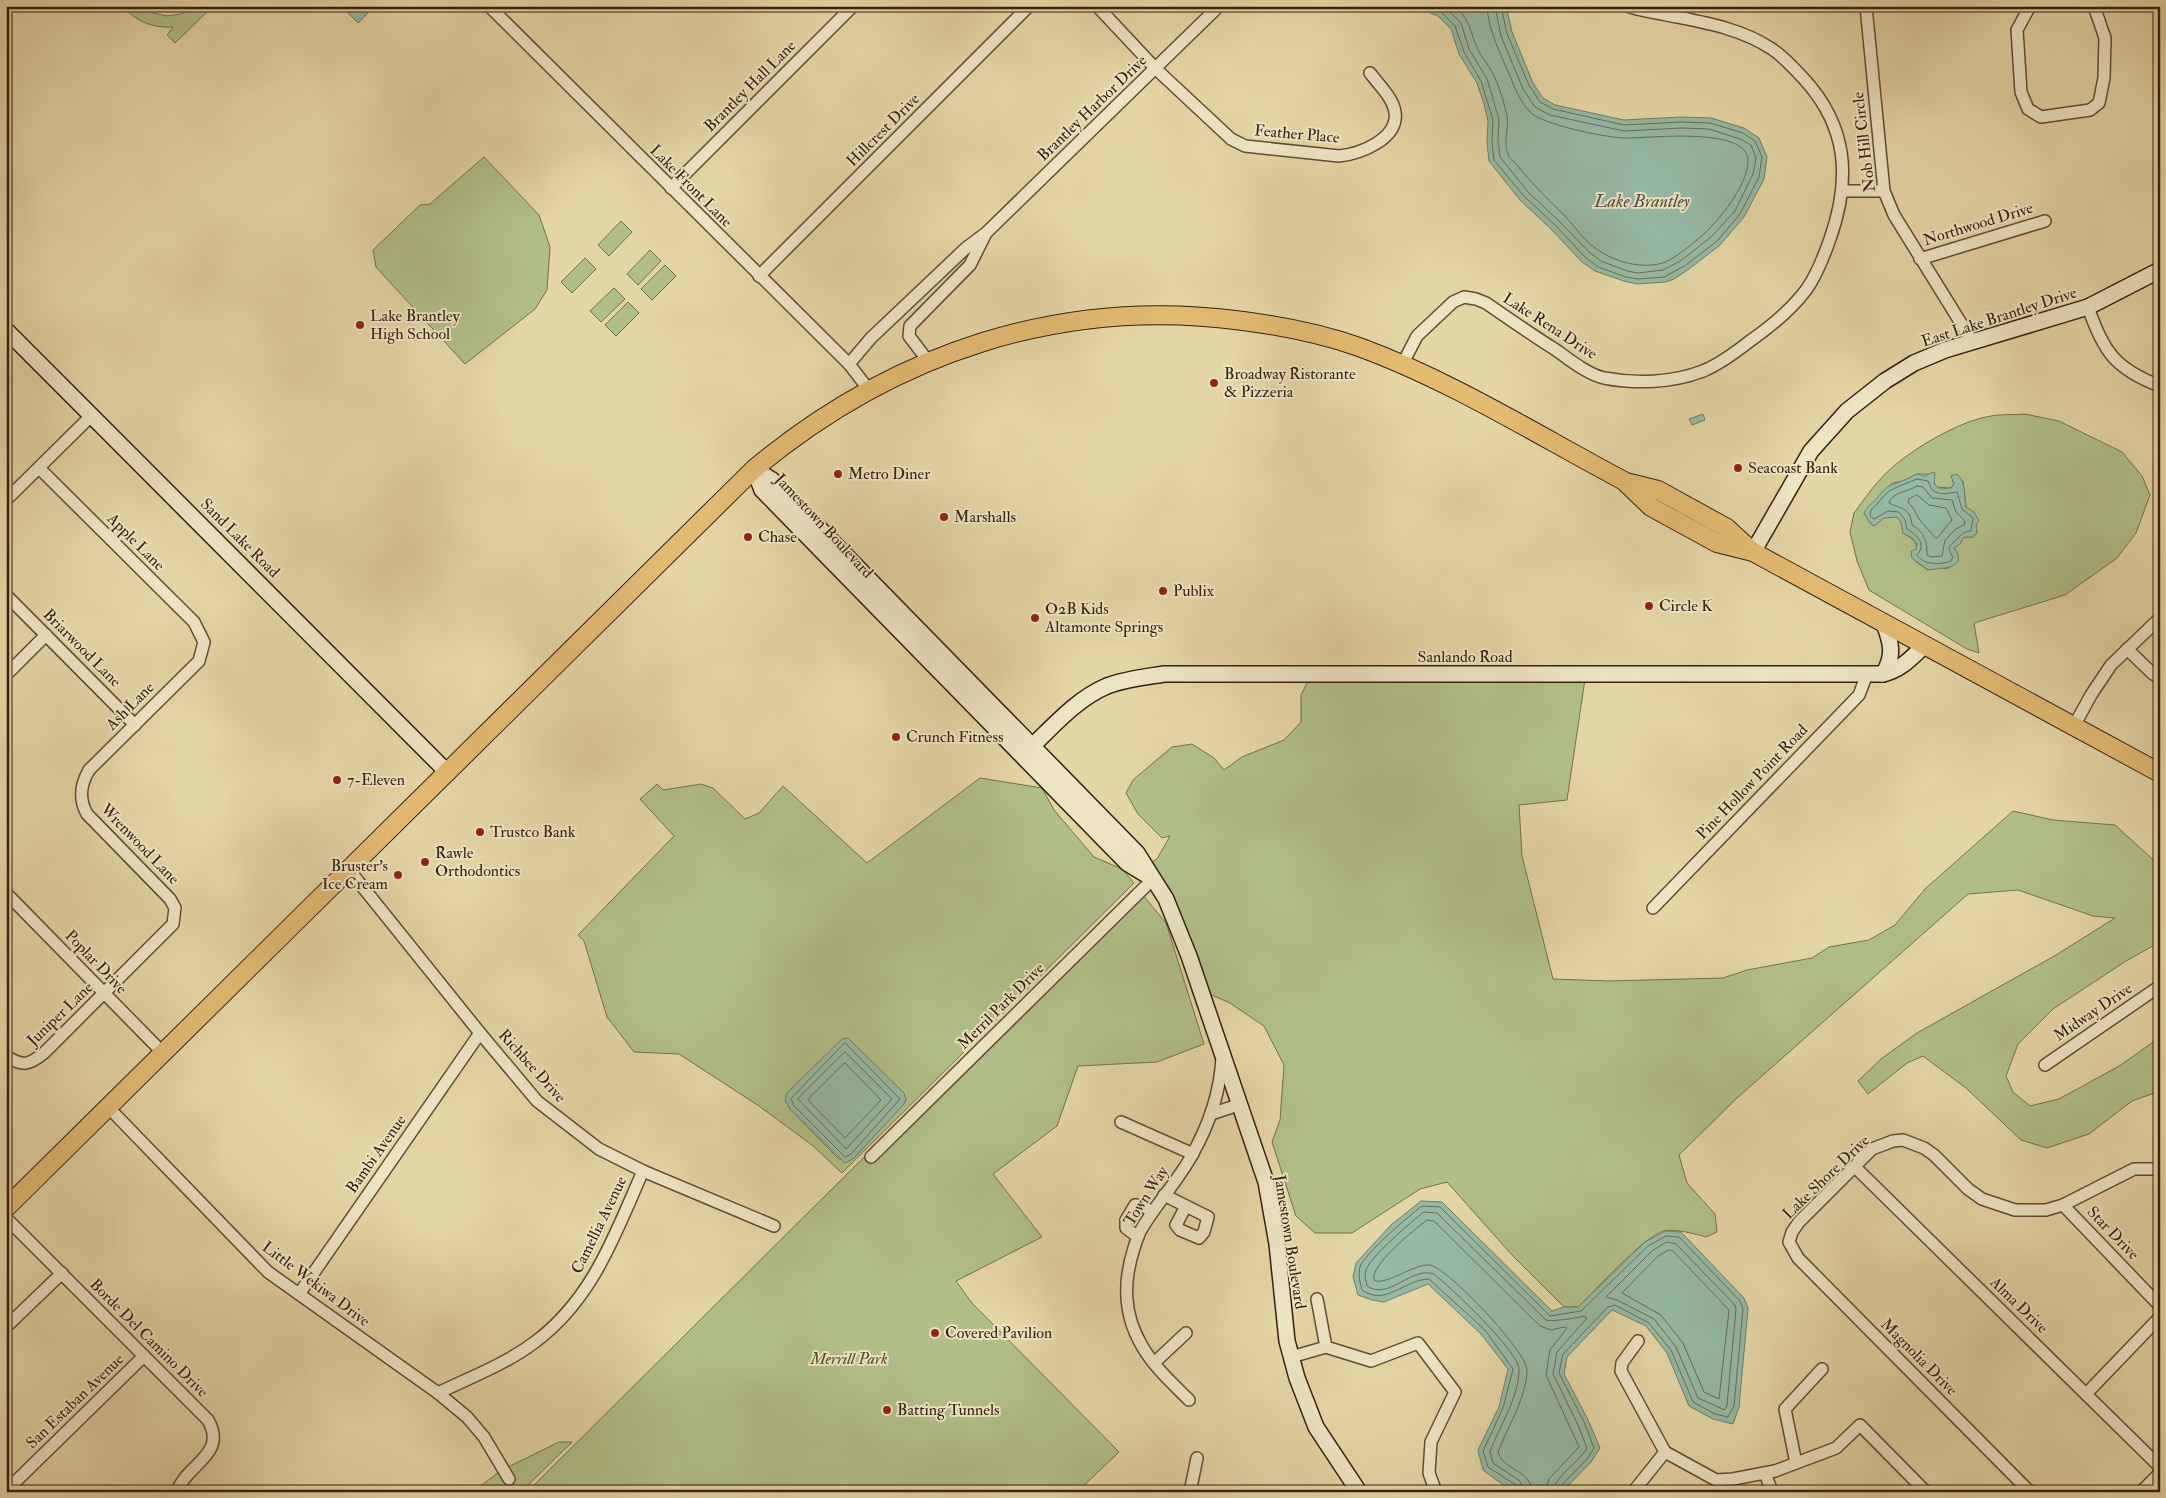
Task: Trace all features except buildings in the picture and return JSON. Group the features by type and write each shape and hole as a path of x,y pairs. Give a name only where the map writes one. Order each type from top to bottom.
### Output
{"main road":[{"path":"6,1208 754,469 797,434 870,390 928,361 998,337 1052,325 1119,316 1179,315 1259,323 1356,346 1448,386 1626,482 1651,507 1717,543 1753,552 2160,774"}],"street":[{"name":"Lake Front Lane","path":"489,6 849,364 870,390"},
{"name":"Brantley Hall Lane","path":"671,188 853,6"},
{"name":"Hillcrest Drive","path":"759,276 1029,6"},
{"name":"Feather Place","path":"1097,6 1156,69 1216,127 1231,139 1245,146 1339,156 1367,150 1383,138 1391,129 1395,119 1395,111 1390,99 1370,73"},
{"name":"Brantley Harbor Drive","path":"849,364 878,332 966,248 986,233 1219,6"},
{"name":"Nob Hill Circle","path":"1627,6 1720,26 1744,34 1772,49 1791,66 1825,106 1837,131 1843,172 1843,191"},
{"name":"Nob Hill Circle","path":"1866,6 1884,191 1894,215 1972,341"},
{"path":"2030,6 2017,30 2022,92 2028,109 2041,117 2090,110 2099,103 2104,78 2105,38 2094,6"},
{"path":"1843,191 1884,191"},
{"name":"Lake Rena Drive","path":"1402,365 1417,336 1448,306 1464,297 1486,303 1578,366 1601,378 1634,383 1674,378 1703,371 1729,356 1764,331 1788,310 1806,289 1823,258 1837,220 1843,191"},
{"name":"Northwood Drive","path":"1920,259 2046,220"},
{"name":"Brantley Harbor Drive","path":"928,361 909,336 910,326 970,265 986,233"},
{"name":"East Lake Brantley Drive","path":"1753,552 1811,451 1847,411 1878,386 1914,363 1945,350 2088,307 2160,270"},
{"path":"2088,307 2099,338 2116,361 2136,376 2160,386"},
{"name":"Sand Lake Road","path":"6,330 448,773"},
{"path":"6,500 92,415"},
{"name":"Apple Lane","path":"39,468 194,622 204,642"},
{"name":"Jamestown Boulevard","path":"754,469 762,490 1028,751 1127,863 1153,879 1166,899 1189,956 1266,1182 1277,1244 1287,1341 1297,1378 1316,1427 1355,1490"},
{"name":"Briarwood Lane","path":"6,595 135,725"},
{"path":"2074,726 2103,676 2160,618"},
{"path":"1883,674 1889,665 1892,653 1891,641 1884,624"},
{"path":"6,675 46,635"},
{"name":"Ash Lane","path":"81,794 83,781 89,770 198,661 204,642"},
{"name":"Sanlando Road","path":"1028,751 1083,700 1100,690 1133,678 1164,674 1883,674 1893,672 1902,666 1924,646"},
{"path":"2127,650 2152,674 2160,678"},
{"name":"Pine Hollow Point Road","path":"1653,908 1859,695 1867,674"},
{"name":"Wrenwood Lane","path":"81,794 83,807 88,814 170,899 175,908 175,917"},
{"name":"Richbee Drive","path":"350,870 480,1033 537,1101 599,1149 644,1171 774,1226"},
{"name":"Merril Park Drive","path":"871,1157 1153,879"},
{"name":"Poplar Drive","path":"6,893 163,1053"},
{"name":"Juniper Lane","path":"6,1056 16,1063 25,1064 34,1061 44,1053 168,932 174,924 175,917"},
{"name":"Midway Drive","path":"2045,1065 2160,986"},
{"name":"Bambi Avenue","path":"298,1294 480,1033"},
{"name":"Town Way","path":"1189,1400 1142,1347 1129,1321 1125,1290 1131,1259 1138,1237 1152,1212 1193,1154 1211,1114 1221,1076 1222,1054"},
{"path":"1211,1114 1241,1104"},
{"name":"Little Wekiwa Drive","path":"108,1108 241,1247 268,1272 438,1393 467,1417 484,1437 509,1479"},
{"path":"1121,1122 1193,1154"},
{"name":"Lake Shore Drive","path":"1789,1242 1799,1222 1872,1149 1882,1144 1903,1140 1913,1142 1934,1155 1968,1189 1982,1199 1998,1206 2032,1212 2063,1205 2134,1169 2160,1169"},
{"name":"Alma Drive","path":"1855,1167 2160,1467"},
{"name":"Camellia Avenue","path":"438,1393 514,1356 536,1342 576,1303 604,1259 644,1171"},
{"path":"1164,1195 1186,1206 1208,1217 1204,1232 1199,1238 1180,1230 1176,1221 1186,1206"},
{"path":"1138,1237 1126,1228 1126,1220 1135,1205 1143,1206 1152,1212"},
{"name":"Star Drive","path":"2063,1205 2160,1306"},
{"name":"Borde Del Camino Drive","path":"6,1218 208,1420 212,1428 213,1441 209,1454 183,1480 177,1492"},
{"name":"Magnolia Drive","path":"1789,1242 1798,1258 2030,1492"},
{"path":"6,1327 62,1273"},
{"path":"1317,1299 1326,1347"},
{"path":"2086,1394 2160,1317"},
{"path":"1154,1362 1186,1333"},
{"path":"1638,1341 1622,1363 1622,1371 1665,1452 1716,1480 1765,1473 1796,1464 1836,1448 1860,1425 1926,1492"},
{"path":"1291,1357 1326,1347 1371,1361 1418,1343 1455,1392 1431,1442 1429,1473 1436,1492"},
{"name":"San Estaban Avenue","path":"8,1490 144,1356"},
{"path":"1796,1464 1786,1409 1822,1369"},
{"path":"1633,1492 1665,1452"},
{"path":"1190,1492 1197,1458"},
{"path":"1765,1473 1772,1492"},
{"path":"2141,1492 2160,1473"}],"green space":[{"path":"123,6 139,6 153,13 167,16 181,14 195,6 213,6 175,43 167,35 173,27 145,23 133,16"},
{"path":"484,157 539,215 550,247 547,290 535,309 465,364 376,267 373,250 420,205 430,204"},
{"path":"621,221 632,232 609,256 598,245"},
{"path":"650,250 661,261 638,285 627,274"},
{"path":"585,258 596,269 572,293 561,282"},
{"path":"665,265 676,276 652,300 641,289"},
{"path":"614,288 625,299 601,322 590,311"},
{"path":"628,302 639,313 616,336 605,325"},
{"path":"2025,414 2059,421 2122,452 2142,476 2150,495 2136,533 2117,558 2065,595 1974,623 1979,653 1967,649 1869,590 1857,561 1850,532 1854,513 1872,488 1888,471 1914,451 1950,430 1975,420 1995,415","holes":["1917,474 1930,474 1934,479 1935,487 1951,488 1954,484 1952,480 1963,481 1966,507 1972,515 1977,529 1977,533 1973,537 1964,537 1954,548 1958,555 1958,561 1947,569 1939,567 1928,570 1916,562 1916,544 1903,533 1901,522 1897,516 1883,518 1874,526 1864,513 1892,483 1903,481"]},
{"path":"1309,679 1585,679 1567,800 1519,805 1522,856 1553,979 1608,981 1723,978 1747,970 1812,958 1829,947 1869,940 1895,925 1925,889 2013,811 2053,820 2115,825 2160,866 2160,942 2126,961 2053,1009 2018,1044 2006,1076 2013,1092 2030,1106 2059,1099 2121,1065 2160,1037 2160,1091 2132,1101 2089,1134 2047,1148 2021,1140 1966,1088 1923,1056 1907,1063 1868,1094 1858,1081 1881,1059 1917,1033 2056,955 2115,918 2093,916 2018,890 1968,894 1737,1098 1679,1155 1687,1183 1715,1214 1717,1232 1706,1237 1673,1230 1663,1231 1631,1254 1578,1307 1564,1307 1512,1255 1447,1182 1420,1189 1352,1233 1315,1233 1296,1216 1272,1142 1280,1120 1284,1065 1264,1026 1230,1003 1207,993 1150,863 1157,859 1170,836 1162,838 1138,814 1126,793 1133,780 1172,747 1192,744 1214,758 1224,770 1242,757 1284,740 1301,722 1301,695"},
{"path":"980,778 1042,788 1054,810 1094,857 1122,869 1134,883 842,1173 812,1145 759,1106 679,1054 634,1052 607,1017 584,941 578,935 674,836 640,799 657,784 663,790 701,784 713,788 745,819 759,813 783,786 867,863","holes":["892,1083 903,1093 906,1099 903,1104 854,1158 839,1159 790,1109 785,1100"]},
{"name":"Merrill Park","path":"1136,887 1166,923 1204,1044 1157,1062 1078,1066 1057,1126 993,1174 1042,1237 956,1281 971,1302 1119,1452 1077,1492 527,1492"},
{"path":"559,1442 572,1442 521,1492 473,1492 499,1472 507,1486 516,1480 508,1467"}],"water":[{"path":"341,6 375,6 358,23"},
{"name":"Lake Brantley","path":"1413,6 1506,6 1512,32 1533,83 1543,98 1555,105 1624,120 1681,117 1711,118 1744,128 1759,138 1767,157 1764,179 1744,217 1720,245 1689,269 1666,282 1637,284 1595,271 1582,262 1520,200 1489,161 1487,142 1488,121 1484,104 1477,83 1459,54 1451,29 1438,16"},
{"path":"1703,414 1705,420 1692,425 1689,419"},
{"path":"1933,472 1935,473 1934,484 1940,489 1951,488 1954,484 1951,476 1956,474 1959,476 1964,488 1966,507 1974,512 1979,521 1976,524 1977,533 1973,537 1964,537 1960,544 1954,548 1958,555 1957,563 1953,566 1928,570 1912,558 1911,551 1916,549 1917,544 1912,538 1903,533 1901,522 1897,517 1884,518 1874,526 1864,513 1888,487 1917,474 1925,476"},
{"path":"848,1038 904,1093 906,1099 904,1104 854,1158 845,1163 790,1109 785,1100 787,1093 842,1039"},
{"path":"1421,1201 1442,1202 1552,1311 1564,1307 1578,1307 1645,1242 1665,1231 1681,1232 1744,1298 1748,1308 1739,1407 1733,1424 1713,1419 1689,1406 1667,1353 1646,1326 1612,1310 1567,1357 1564,1374 1600,1448 1591,1462 1562,1492 1518,1492 1506,1487 1483,1470 1478,1450 1499,1407 1508,1369 1481,1334 1428,1284 1384,1302 1358,1295 1353,1277 1356,1263 1391,1225"}],"place":[{"name":"Lake Brantley High School","path":"360,325"},
{"name":"Broadway Ristorante & Pizzeria","path":"1214,383"},
{"name":"Seacoast Bank","path":"1738,468"},
{"name":"Metro Diner","path":"838,474"},
{"name":"Marshalls","path":"944,517"},
{"name":"Chase","path":"748,537"},
{"name":"Publix","path":"1163,591"},
{"name":"Circle K","path":"1649,606"},
{"name":"O2B Kids Altamonte Springs","path":"1035,618"},
{"name":"Crunch Fitness","path":"896,737"},
{"name":"7-Eleven","path":"337,780"},
{"name":"Trustco Bank","path":"480,832"},
{"name":"Rawle Orthodontics","path":"425,862"},
{"name":"Bruster's Ice Cream","path":"398,875"},
{"name":"Covered Pavilion","path":"935,1333"},
{"name":"Batting Tunnels","path":"887,1410"}]}
